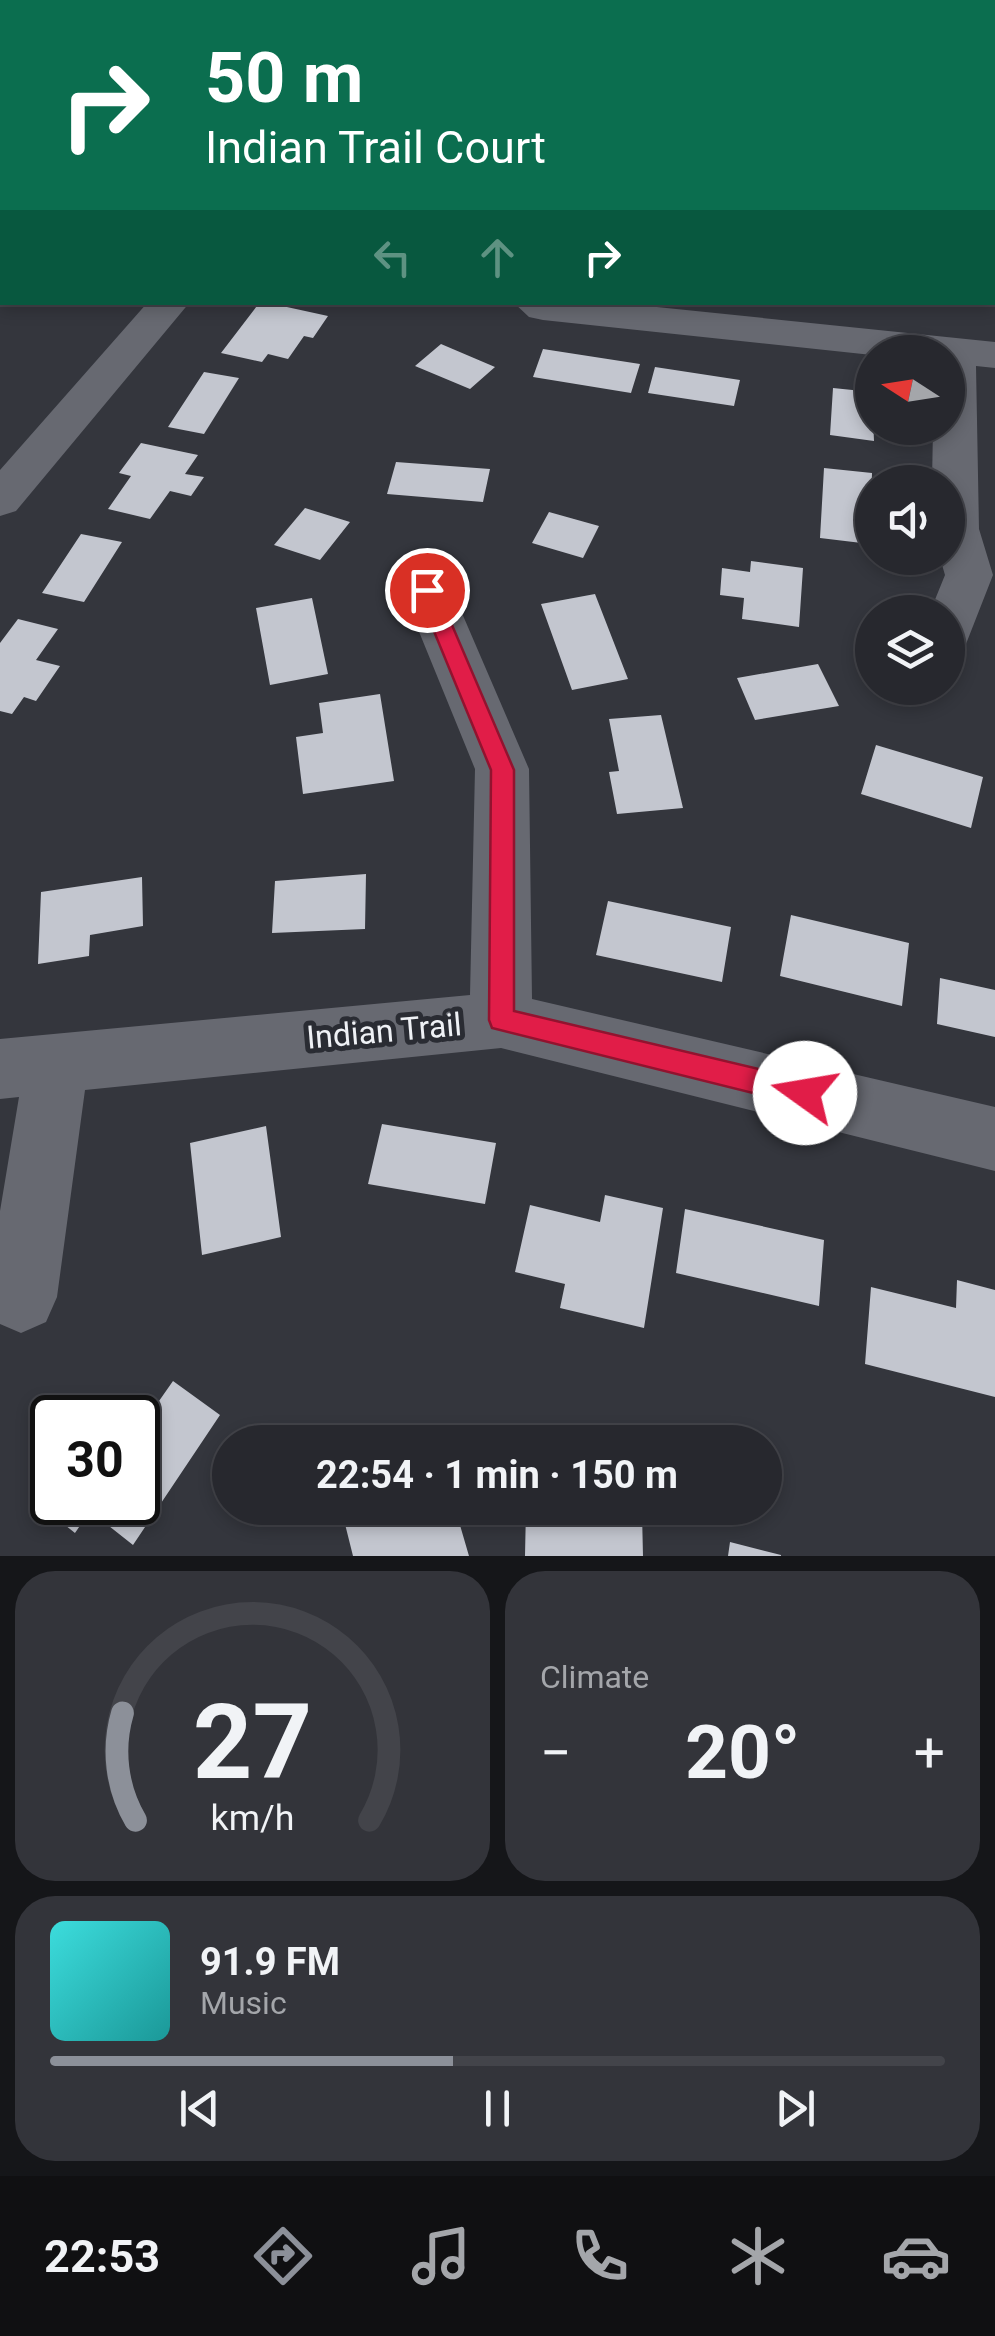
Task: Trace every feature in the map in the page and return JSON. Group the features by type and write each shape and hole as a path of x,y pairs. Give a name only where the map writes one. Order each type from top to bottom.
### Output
{"street":[{"path":"0,500 167,305"},
{"path":"538,305 975,353 956,529 969,575 962,595"},
{"path":"427,590 502,770 502,1020"},
{"name":"Indian Trail","path":"28,1065 502,1020 995,1139"},
{"path":"21,1297 28,1065"}],"building":[{"path":"258,305 278,305 328,316 313,338 304,336 288,359 268,354 262,362 221,353"},
{"path":"441,344 495,367 470,389 415,366"},
{"path":"543,349 640,364 631,393 533,377"},
{"path":"655,367 740,380 734,406 648,393"},
{"path":"204,372 239,378 204,434 168,427"},
{"path":"833,388 855,390 855,438 830,435"},
{"path":"141,443 198,455 185,474 204,477 191,496 170,491 150,519 108,509 131,476 119,473"},
{"path":"396,462 490,469 483,502 387,494"},
{"path":"824,468 855,471 855,542 820,538"},
{"path":"305,508 350,522 320,560 274,545"},
{"path":"549,512 599,526 583,558 532,543"},
{"path":"81,534 122,542 84,602 42,593"},
{"path":"751,561 803,568 799,627 742,619 744,598 720,595 722,568 750,572"},
{"path":"595,594 628,679 572,690 541,604"},
{"path":"312,598 328,674 270,685 256,608"},
{"path":"18,619 58,629 36,660 60,666 36,701 24,697 12,714 0,711 0,643"},
{"path":"818,664 839,706 755,720 737,678"},
{"path":"380,694 394,781 303,794 296,737 323,733 319,703"},
{"path":"661,715 683,808 617,814 609,772 619,771 609,719"},
{"path":"876,745 983,777 971,828 861,794"},
{"path":"366,874 365,929 272,933 275,881"},
{"path":"142,877 143,926 90,935 89,956 38,964 41,892"},
{"path":"608,901 731,927 722,982 596,955"},
{"path":"791,915 909,943 902,1006 780,976"},
{"path":"940,978 995,990 995,1037 937,1024"},
{"path":"382,1124 496,1143 485,1204 368,1184"},
{"path":"266,1126 281,1237 202,1255 190,1143"},
{"path":"605,1195 663,1208 644,1328 560,1308 565,1284 515,1272 530,1205 600,1222"},
{"path":"685,1209 824,1240 819,1306 676,1273"},
{"path":"957,1280 995,1290 995,1397 865,1364 871,1287 956,1308"},
{"path":"173,1381 220,1415 160,1505 160,1400"},
{"path":"108,1525 146,1525 133,1545"},
{"path":"345,1525 460,1525 469,1556 353,1556"},
{"path":"526,1525 642,1525 643,1556 525,1556"},
{"path":"730,1542 781,1555 781,1556 728,1556"}],"route":[{"path":"427,590 502,770 502,1020 805,1093"}]}
